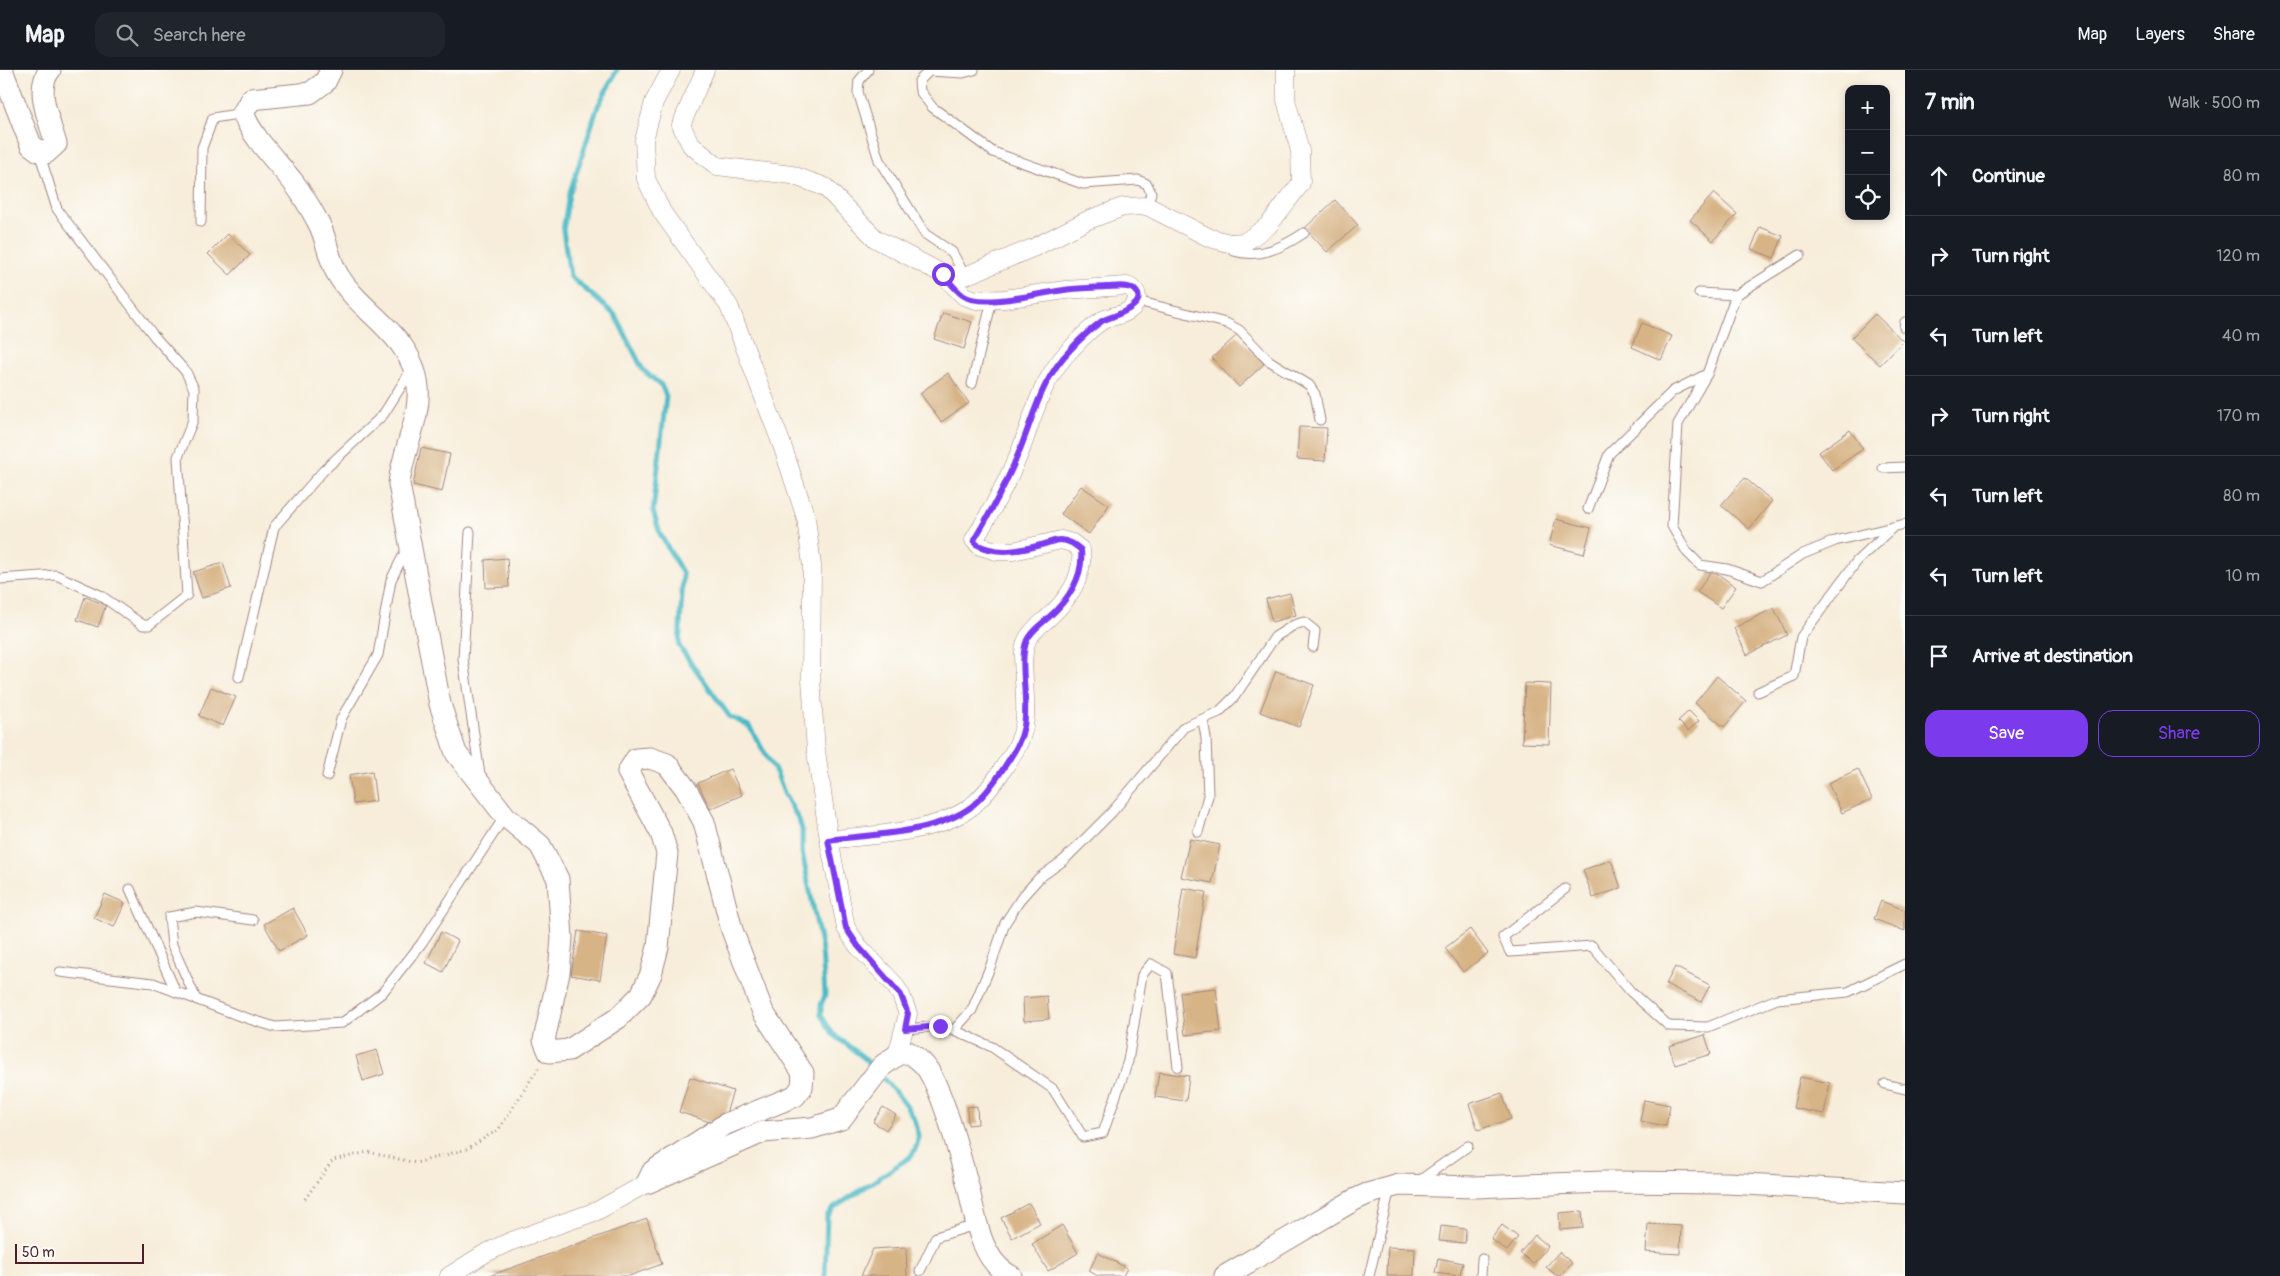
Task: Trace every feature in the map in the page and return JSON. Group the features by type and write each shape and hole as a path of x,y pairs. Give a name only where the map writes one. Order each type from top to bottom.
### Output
{"street":[{"path":"2,70 31,145 39,151 46,153 56,144 42,91 43,78 50,70"},
{"path":"331,70 325,82 310,93 251,99 243,113 248,125 296,186 319,224 337,274 353,295 388,328 405,349 412,368 418,387 416,414 401,464 399,484 440,704 456,753 505,816 540,845 558,879 562,938 559,973 544,1040 549,1052 569,1050 618,1018 641,995 651,974 658,947 667,853 661,833 628,772 636,759 650,758 667,764 686,789 704,822 732,930 763,1012 803,1073 802,1087 796,1096 726,1124 653,1171 647,1183"},
{"path":"449,1276 484,1254 509,1242 597,1211 647,1183 763,1132 812,1128 841,1120 884,1065 905,1029 908,1014 901,995 858,946 846,928 828,840 816,751 812,679 812,566 806,518 782,445 729,306 662,212 646,179 644,140 654,102 671,70"},
{"path":"705,70 681,125 691,145 717,166 792,175 825,187 876,239 943,274 964,296 976,300 992,300 1065,290 1126,286 1134,289 1137,294 1137,301 1128,311 1103,320 1071,348 1049,375 1038,398 1016,460 974,540 980,546 996,551 1013,551 1060,540 1072,543 1081,550 1083,562 1066,601 1028,637 1024,648 1027,706 1024,727 1018,746 992,785 971,806 949,819 929,826 828,840"},
{"path":"943,274 965,276 1035,247 1088,220 1123,207 1147,206 1210,238 1229,244 1245,242 1268,226 1301,183 1300,151 1286,100 1286,70"},
{"path":"884,1065 908,1052 918,1058 928,1069 940,1096 968,1186 975,1225 989,1253 1003,1272 1011,1276"},
{"path":"1225,1276 1354,1200 1390,1187 1474,1188 1604,1182 1727,1182 1905,1193"}],"lane":[{"path":"868,70 860,81 858,92 879,160 925,234 952,252 965,276"},
{"path":"974,70 963,73 929,71 919,81 920,91 932,107 992,152 1082,184 1138,180 1147,184 1151,193 1147,206"},
{"path":"201,222 202,148 213,118 243,113"},
{"path":"0,578 56,575 100,595 143,625 149,625 186,595 178,457 193,420 194,389 186,372 154,336 57,209 39,151"},
{"path":"1229,244 1234,251 1247,256 1282,247 1304,233"},
{"path":"1699,294 1736,295 1800,255"},
{"path":"1736,295 1707,374 1678,424 1672,526 1687,552 1700,565 1727,569 1762,581 1803,554 1835,541 1905,524"},
{"path":"972,384 992,300"},
{"path":"1137,301 1226,322 1239,330 1268,360 1309,385 1315,394 1320,420"},
{"path":"239,677 274,527 322,471 383,415 412,368"},
{"path":"1588,509 1609,454 1673,390 1707,374"},
{"path":"1882,468 1905,467"},
{"path":"1758,692 1794,676 1802,637 1857,561 1895,525"},
{"path":"470,532 463,659 481,785"},
{"path":"328,776 341,719 378,655 391,580 410,543"},
{"path":"954,1030 972,1010 1005,923 1022,897 1039,878 1064,860 1112,812 1184,727 1219,712 1235,696 1275,637 1294,625 1304,622 1315,631 1313,647"},
{"path":"1198,832 1208,796 1206,738 1203,720"},
{"path":"60,972 153,983 275,1027 342,1023 382,993 416,951 505,816"},
{"path":"130,889 176,992"},
{"path":"1565,889 1503,938 1510,952 1592,946 1631,992 1669,1026 1708,1027 1777,999 1848,992 1905,964"},
{"path":"196,999 172,945 169,917 196,912 253,920"},
{"path":"905,1029 940,1026 954,1030 992,1047 1054,1089 1083,1137 1103,1133 1128,1061 1142,975 1152,964 1167,973 1178,1067"},
{"path":"1885,1084 1905,1089"},
{"path":"1413,1186 1468,1146"},
{"path":"1369,1276 1390,1187"},
{"path":"920,1271 936,1237 975,1225"},
{"path":"1481,1276 1482,1259"}],"path":[{"path":"305,1199 333,1160 368,1152 416,1163 467,1149 499,1130 549,1052"}],"building":[{"path":"1714,193 1737,214 1713,241 1690,220"},
{"path":"1335,200 1358,225 1327,252 1305,228"},
{"path":"1760,227 1783,236 1774,258 1751,249"},
{"path":"228,234 250,255 230,275 208,254"},
{"path":"943,313 972,322 964,349 934,339"},
{"path":"1875,314 1903,341 1880,365 1851,338"},
{"path":"1642,323 1672,336 1661,360 1632,347"},
{"path":"1237,335 1264,364 1239,387 1212,358"},
{"path":"948,373 969,403 941,422 920,393"},
{"path":"1299,427 1327,428 1325,461 1297,459"},
{"path":"1850,430 1863,449 1832,470 1819,452"},
{"path":"421,448 450,454 442,492 413,485"},
{"path":"1745,478 1772,501 1749,529 1721,505"},
{"path":"1081,486 1109,505 1089,534 1061,514"},
{"path":"1556,519 1591,528 1584,554 1549,545"},
{"path":"507,558 509,587 486,588 485,560"},
{"path":"223,563 231,588 202,598 193,572"},
{"path":"1712,570 1736,587 1721,608 1697,592"},
{"path":"1290,593 1296,615 1272,622 1266,599"},
{"path":"85,597 106,605 98,627 77,620"},
{"path":"1774,608 1787,635 1747,655 1734,628"},
{"path":"1276,671 1314,685 1299,727 1260,712"},
{"path":"1717,676 1746,701 1724,727 1695,703"},
{"path":"1525,683 1551,684 1549,744 1522,743"},
{"path":"211,687 236,697 223,726 199,716"},
{"path":"1689,711 1699,721 1688,731 1678,721"},
{"path":"730,769 742,795 710,809 698,783"},
{"path":"1858,769 1872,799 1842,813 1828,783"},
{"path":"372,771 376,801 353,804 349,775"},
{"path":"1190,839 1220,845 1212,883 1181,877"},
{"path":"1611,860 1621,888 1593,898 1583,870"},
{"path":"1183,888 1206,892 1195,958 1173,954"},
{"path":"105,894 125,903 114,927 94,918"},
{"path":"1881,901 1905,910 1905,931 1874,919"},
{"path":"293,908 308,935 279,951 264,924"},
{"path":"1470,929 1488,953 1463,972 1445,948"},
{"path":"578,931 607,936 600,980 571,975"},
{"path":"441,932 458,941 443,972 426,963"},
{"path":"1675,967 1710,985 1701,1002 1666,984"},
{"path":"1216,988 1221,1031 1185,1035 1180,992"},
{"path":"1047,996 1049,1019 1024,1021 1023,998"},
{"path":"1705,1035 1711,1054 1675,1065 1669,1046"},
{"path":"377,1050 384,1074 363,1081 356,1056"},
{"path":"1159,1072 1189,1076 1186,1101 1155,1097"},
{"path":"690,1077 733,1091 722,1126 679,1112"},
{"path":"1800,1077 1830,1083 1824,1114 1793,1108"},
{"path":"1502,1093 1511,1119 1478,1130 1469,1104"},
{"path":"1644,1100 1670,1105 1666,1126 1640,1121"},
{"path":"977,1106 978,1124 968,1125 967,1107"},
{"path":"883,1107 896,1115 886,1130 873,1122"},
{"path":"1029,1203 1040,1223 1012,1238 1001,1218"},
{"path":"1582,1211 1583,1228 1560,1230 1559,1213"},
{"path":"647,1219 662,1264 629,1276 489,1276"},
{"path":"1648,1224 1681,1226 1680,1254 1646,1252"},
{"path":"1062,1225 1078,1253 1048,1271 1032,1244"},
{"path":"1502,1225 1518,1237 1507,1251 1491,1239"},
{"path":"1441,1226 1466,1229 1465,1243 1439,1241"},
{"path":"1535,1235 1548,1246 1533,1264 1520,1253"},
{"path":"906,1247 907,1276 861,1276 873,1249"},
{"path":"1388,1247 1415,1248 1414,1276 1387,1276"},
{"path":"1559,1252 1572,1263 1561,1276 1557,1276 1546,1267"},
{"path":"1098,1253 1127,1268 1123,1276 1098,1276 1089,1271"},
{"path":"1438,1258 1463,1263 1460,1276 1435,1273"}],"waterway":[{"path":"617,70 598,106 569,195 563,230 570,276 615,315 643,370 661,385 666,396 653,511 660,534 683,574 679,646 730,717 749,726 777,774 784,793 799,820 802,830 802,852 822,950 825,995 821,1005 821,1015 833,1034 863,1057 874,1069"},
{"path":"825,1276 827,1216 834,1208 910,1157 916,1146 918,1135 911,1113 880,1075"}],"route":[{"path":"940,1026 905,1029 908,1014 901,995 894,984 858,946 846,928 828,840 929,826 949,819 971,806 992,785 1018,746 1024,727 1027,706 1024,648 1028,637 1066,601 1078,579 1083,562 1081,550 1072,543 1060,540 1013,551 996,551 976,544 974,540 1006,482 1019,453 1038,398 1049,375 1071,348 1103,320 1128,311 1137,301 1137,294 1134,289 1126,286 1065,290 1004,299 976,300 964,296 943,274"}]}
